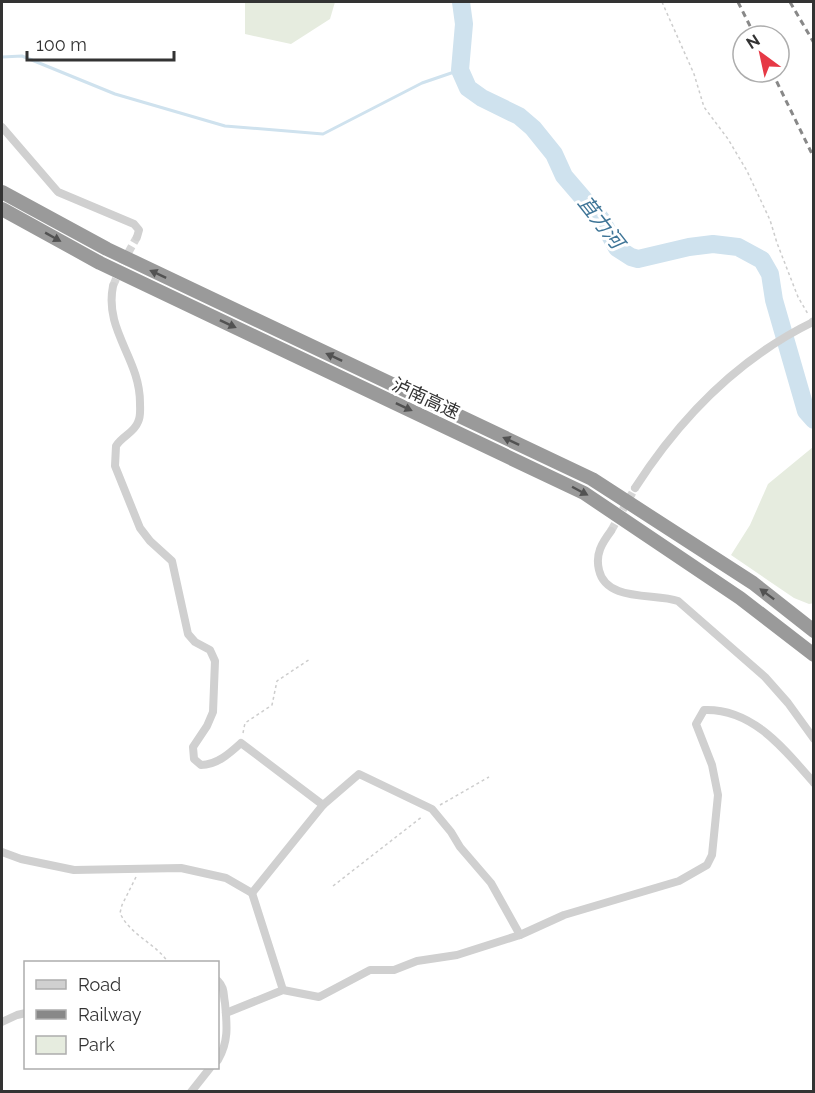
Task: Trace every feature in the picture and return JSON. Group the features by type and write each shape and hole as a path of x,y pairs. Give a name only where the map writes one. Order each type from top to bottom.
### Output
{"highway":[{"name":"泸南高速","path":"2,192 107,249 592,479 753,583 813,631"},
{"name":"泸南高速","path":"2,209 100,263 584,493 740,598 813,655"}],"street":[{"path":"2,127 58,192 134,224 139,230 137,237"},
{"path":"113,286 111,308 114,321 136,371 140,399 139,420 132,431 116,446 115,466 140,528 150,541 172,561 188,634 195,642 210,650 215,657 213,712 193,747 193,756 196,763 211,764 241,743 323,805"},
{"path":"635,488 663,448 695,409 729,376 763,350 813,323"},
{"path":"611,531 600,547 597,561 603,581 617,591 678,601 765,677 788,703 813,739"},
{"path":"226,1013 283,990 319,997 370,970 394,970 417,961 457,955 520,934 564,915 679,881 707,865 712,855 718,795 712,765 696,724 704,710 719,709 764,729 813,783"},
{"path":"252,893 323,805 359,774 432,810 451,832 459,847 491,883 520,934"},
{"path":"2,852 21,859 74,870 182,868 226,878 252,893 283,990"},
{"path":"219,982 224,988 228,1025 219,1057"},
{"path":"2,1022 17,1014 24,1013"},
{"path":"191,1092 209,1069"}],"path":[{"path":"662,2 694,74 704,107 728,139 747,171 770,220 798,297 813,323"},
{"path":"241,743 245,723 272,705 277,681 310,659"},
{"path":"333,886 432,810 489,777"},
{"path":"140,869 120,913 127,925 166,961"}],"green space":[{"path":"245,2 335,2 330,19 291,44 245,34"},
{"path":"813,447 814,603 809,604 794,598 731,555 750,525 768,484"}],"waterway":[{"name":"苴力河","path":"461,2 464,24 460,70 468,88 482,98 519,116 533,128 554,154 564,176 601,219 617,248 638,259 713,244 738,247 762,260 770,274 774,300 806,411 814,420"},
{"path":"2,57 22,56 115,94 225,126 323,134 422,83 460,70"}],"tunnel":[{"path":"113,286 137,237"},
{"path":"611,531 635,488"}],"railway":[{"path":"738,2 749,24"},
{"path":"790,2 814,43"},
{"path":"778,84 814,158"}]}
